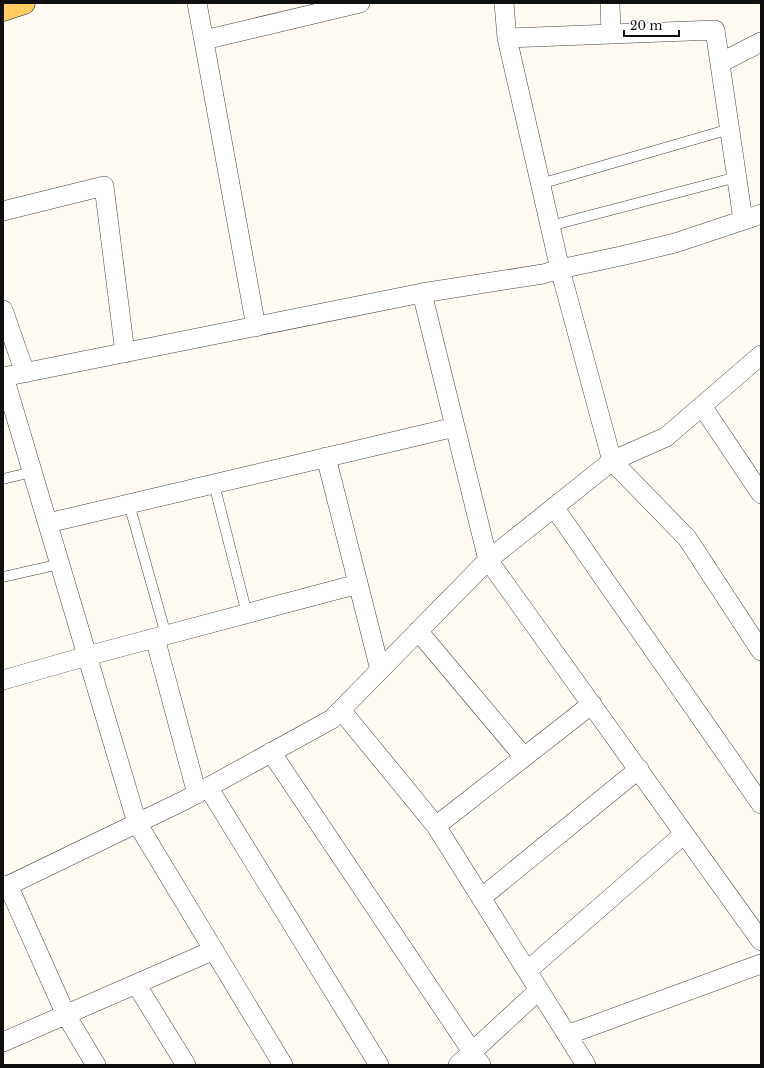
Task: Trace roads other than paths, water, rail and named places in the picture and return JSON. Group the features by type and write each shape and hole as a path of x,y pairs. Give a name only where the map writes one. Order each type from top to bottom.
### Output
{"main road":[{"path":"3,10 24,3"}],"street":[{"path":"197,3 256,327"},
{"path":"204,40 360,3"},
{"path":"504,3 507,38 560,270 612,461 688,538 761,651"},
{"path":"610,3 611,34"},
{"path":"282,1065 137,823 3,377 422,293 543,274 675,243 755,220 737,177 715,30 507,38"},
{"path":"720,63 761,42"},
{"path":"3,211 104,186 125,353"},
{"path":"422,293 488,560 761,941"},
{"path":"3,310 25,373"},
{"path":"96,1065 66,1015 6,886 202,790 332,719 488,560 612,461 666,436 760,358"},
{"path":"702,406 761,494"},
{"path":"48,523 455,427"},
{"path":"326,457 380,670"},
{"path":"554,507 761,804"},
{"path":"3,680 87,656 358,584"},
{"path":"418,631 524,757"},
{"path":"160,637 202,790 379,1065"},
{"path":"436,826 592,704"},
{"path":"341,710 436,826 586,1065"},
{"path":"271,752 477,1058"},
{"path":"481,898 639,769"},
{"path":"527,971 684,834"},
{"path":"3,1042 214,950"},
{"path":"567,1035 761,964"},
{"path":"136,984 186,1065"},
{"path":"458,1065 477,1058 539,990"}],"lane":[{"path":"540,184 730,129"},
{"path":"550,226 737,177"},
{"path":"3,479 32,472"},
{"path":"214,484 247,614"},
{"path":"129,504 160,637"},
{"path":"3,578 60,564"}]}
